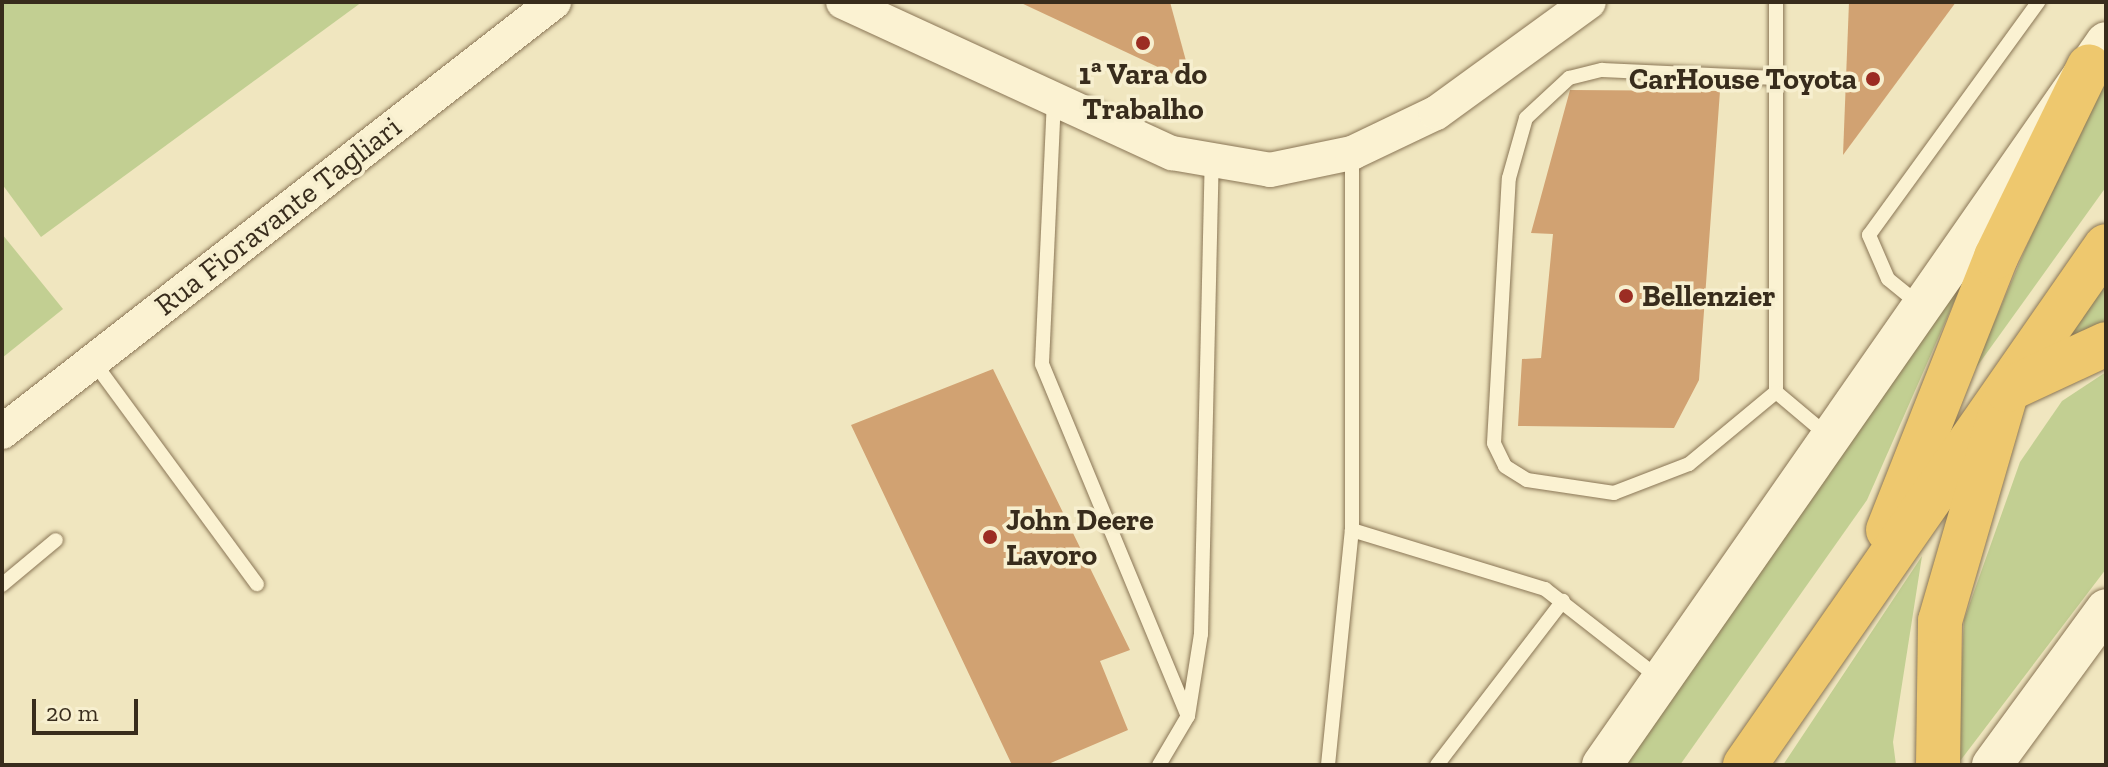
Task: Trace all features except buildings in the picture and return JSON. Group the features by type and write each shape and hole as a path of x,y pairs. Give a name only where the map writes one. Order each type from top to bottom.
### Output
{"highway":[{"path":"1860,600 1996,257 2097,54"},
{"path":"1745,765 2106,246"},
{"path":"1938,765 1940,621 2007,390 2106,344"}],"main road":[{"path":"1602,765 1827,436 2097,54"},
{"path":"1992,765 2106,609"}],"street":[{"name":"Rua Fioravante Tagliari","path":"2,432 554,2"},
{"path":"843,2 1172,153 1270,170 1352,153 1436,113 1589,2"}],"lane":[{"path":"1776,2 1776,392 1827,436"},
{"path":"1920,306 1888,279 1869,235 2038,2"},
{"path":"1776,78 1602,70 1569,78 1526,118 1509,178 1494,443 1505,466 1527,480 1614,493 1689,464 1776,392"},
{"path":"1054,99 1042,364 1188,716"},
{"path":"1328,765 1352,530 1352,153"},
{"path":"1159,765 1188,716 1201,634 1212,160"},
{"path":"93,361 257,584"},
{"path":"1352,530 1522,579 1563,601 1660,680"},
{"path":"2,585 56,540"},
{"path":"1437,765 1563,601"}],"green space":[{"path":"2,2 362,2 41,237 2,184"},
{"path":"2106,79 2106,187 1973,372 2086,107"},
{"path":"2,234 63,309 2,358"},
{"path":"1965,277 1867,500 1680,765 1625,765"},
{"path":"2106,284 2106,323 2060,349"},
{"path":"2106,372 2106,569 1957,765 1964,620 2020,462 2062,401"},
{"path":"1922,556 1893,742 1896,765 1783,765"}],"place":[{"name":"1ª Vara do Trabalho","path":"1143,43"},
{"name":"CarHouse Toyota","path":"1873,79"},
{"name":"Bellenzier","path":"1626,296"},
{"name":"John Deere Lavoro","path":"990,537"}]}
